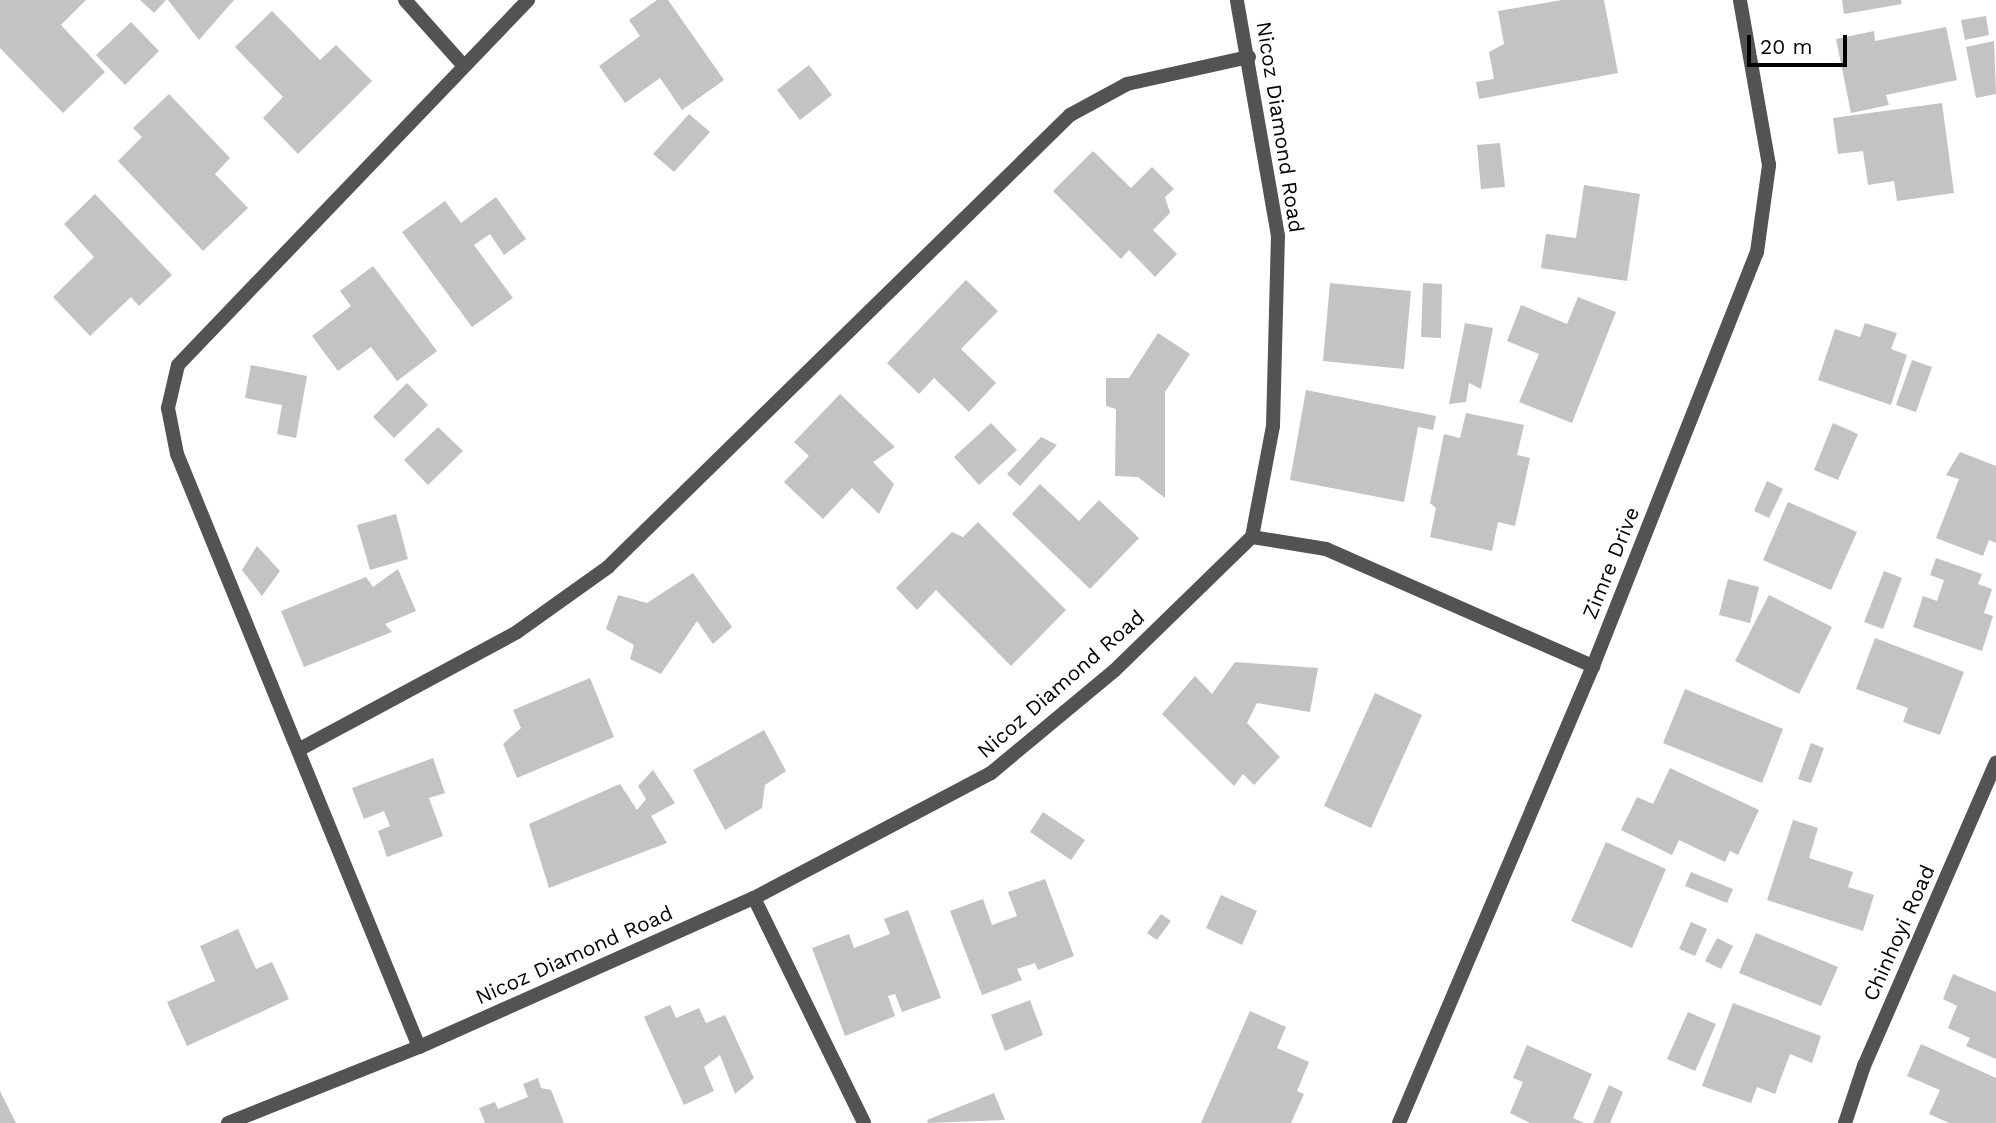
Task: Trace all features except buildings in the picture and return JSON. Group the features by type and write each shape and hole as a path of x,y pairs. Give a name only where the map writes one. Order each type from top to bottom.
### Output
{"street":[{"path":"405,0 462,64"},
{"path":"419,1047 356,900 300,749 177,454 168,408 178,365 462,64 528,0"},
{"name":"Nicoz Diamond Road","path":"228,1123 419,1047 754,898 991,773 1115,670 1252,537 1273,426 1278,236 1250,57 1237,0"},
{"name":"Zimre Drive","path":"1399,1123 1593,666 1757,252 1769,165 1740,0"},
{"path":"300,749 517,632 608,567 1070,115 1126,84 1250,57"},
{"path":"1252,537 1326,549 1593,666"},
{"name":"Chinhoyi Road","path":"1845,1123 1864,1066 1996,762"},
{"path":"754,898 864,1123"}]}
